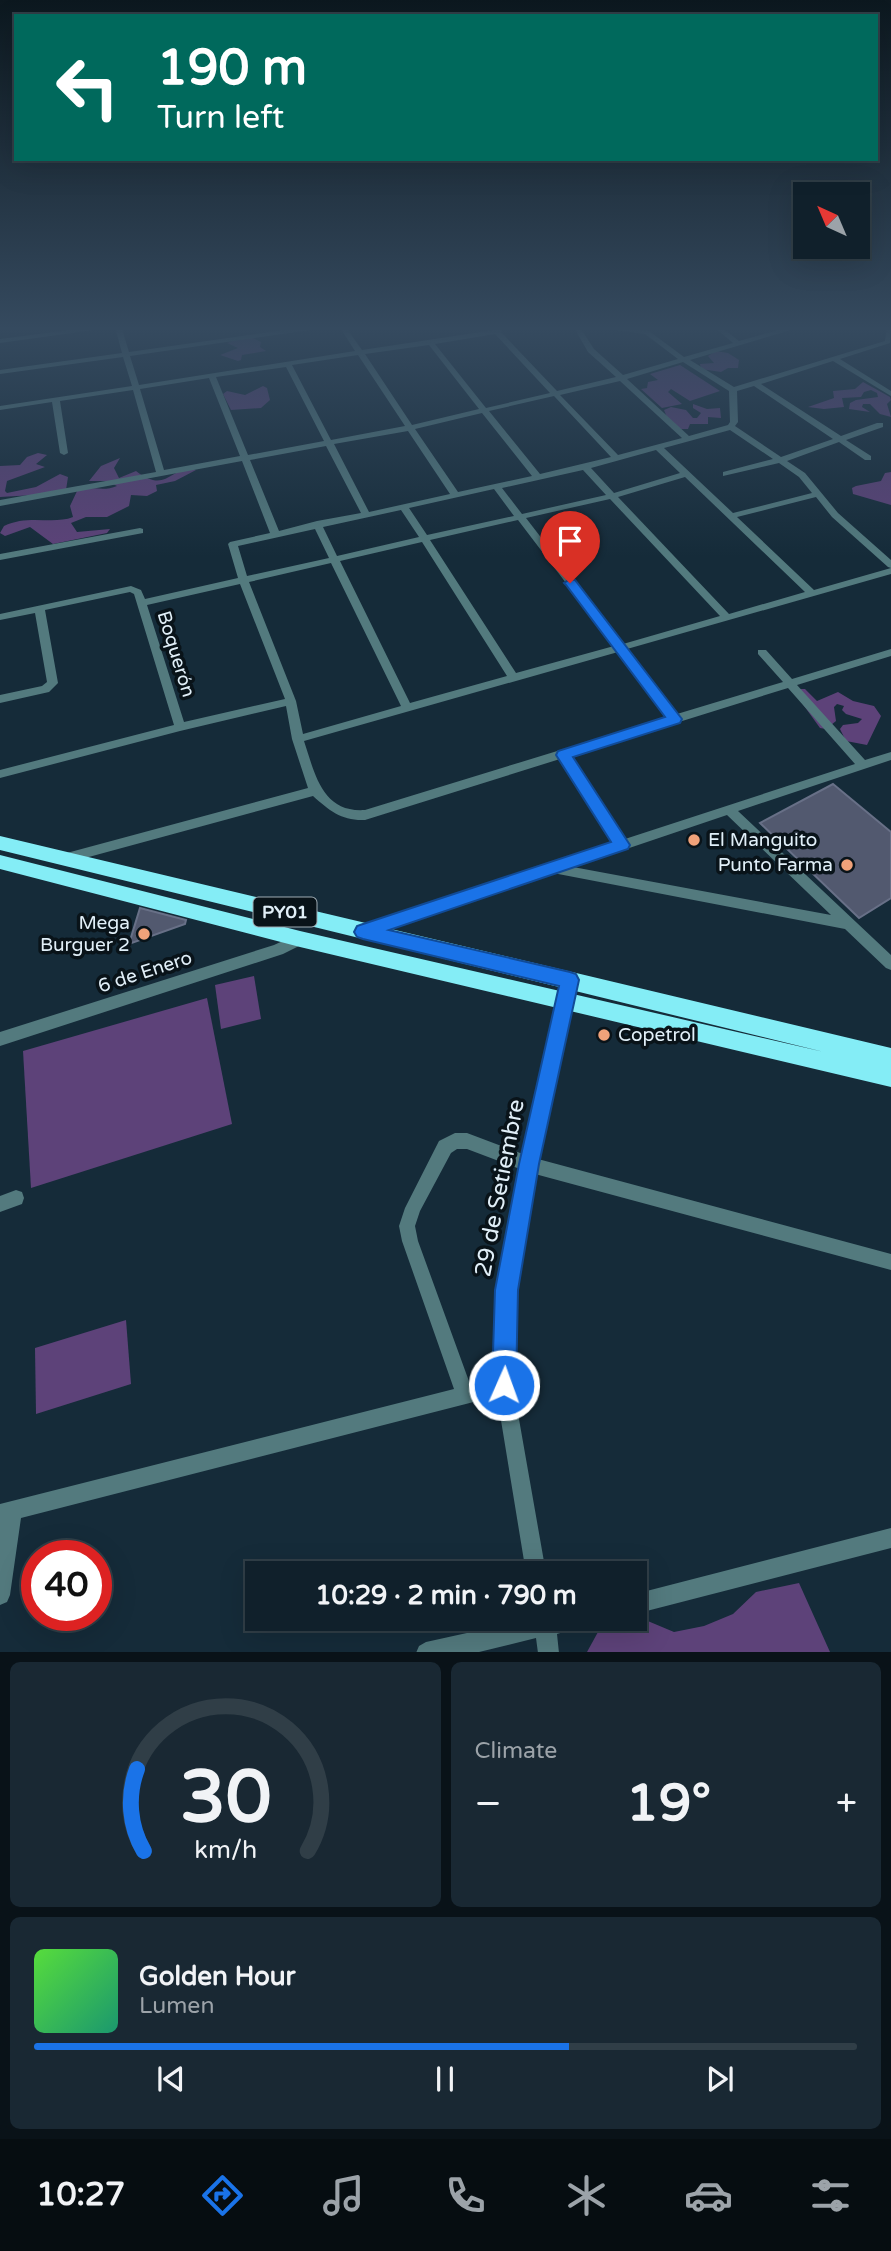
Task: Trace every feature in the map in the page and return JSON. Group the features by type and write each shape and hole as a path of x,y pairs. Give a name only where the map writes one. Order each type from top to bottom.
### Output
{"highway":[{"name":"PY01","path":"0,843 891,1058"},
{"name":"PY01","path":"0,862 565,1003 891,1077"}],"street":[{"path":"0,408 35,403"},
{"path":"57,403 64,453"},
{"path":"140,403 160,474"},
{"path":"222,403 275,533"},
{"path":"308,403 366,514"},
{"path":"392,403 455,495"},
{"path":"479,403 538,478"},
{"path":"0,503 409,428 514,403"},
{"path":"563,403 616,458"},
{"path":"649,403 688,439"},
{"path":"732,427 733,403"},
{"path":"785,403 868,458"},
{"path":"726,474 781,460 880,425"},
{"path":"891,565 850,530 802,475 732,427 585,467 233,544 243,579 291,701 298,739 315,791 338,811 351,816 365,815 564,755 891,652"},
{"path":"659,448 811,592"},
{"path":"585,467 727,617"},
{"path":"142,603 612,496 686,474"},
{"path":"497,486 675,719"},
{"path":"731,516 817,494"},
{"path":"403,506 514,678"},
{"path":"317,524 407,708"},
{"path":"0,556 140,531"},
{"path":"298,739 891,571"},
{"name":"Boquerón","path":"40,610 131,589 138,592 180,727"},
{"path":"0,617 40,610 52,682 45,689 0,699"},
{"path":"762,652 863,765"},
{"path":"0,774 291,701"},
{"path":"564,755 622,845"},
{"path":"363,932 891,756"},
{"path":"63,859 315,791"},
{"path":"729,810 891,964"},
{"path":"553,868 848,924"},
{"name":"6 de Enero","path":"0,1039 278,950 300,939"},
{"name":"29 de Setiembre","path":"534,1561 504,1385 507,1290 529,1164 570,980"},
{"path":"465,1395 407,1226 412,1208 444,1147 455,1141 467,1141 529,1164 891,1262"},
{"path":"0,1595 6,1513 504,1385"},
{"path":"647,1601 891,1538"},
{"path":"430,1652 513,1631"},
{"path":"546,1631 549,1652"}],"shaded area":[{"path":"228,403 267,403 261,408 231,410"},
{"path":"657,403 682,404 662,408"},
{"path":"819,403 843,403 844,407 824,409 808,407"},
{"path":"850,403 888,403 891,417 880,414 870,404 863,404 862,407 870,412 849,409"},
{"path":"693,404 707,409 720,408 721,418 708,417 708,424 690,424 688,429 672,429 664,410 671,407 686,410 693,418 697,418 701,413 693,408"},
{"path":"38,453 47,455 36,464 45,467 7,481 5,491 7,493 36,487 60,474 68,477 66,490 0,497 0,466 20,465 27,457"},
{"path":"120,458 114,468 119,478 136,471 147,478 162,480 181,471 196,470 175,481 156,485 157,491 147,496 131,495 129,506 107,517 86,517 71,523 77,532 110,529 107,533 53,544 30,527 5,536 0,533 4,526 13,522 73,517 70,506 78,489 107,489 117,486 107,481 89,481 101,466"},
{"path":"891,472 891,505 853,494 852,488 881,481 885,473"},
{"path":"799,689 805,689 817,701 838,692 853,701 874,706 881,716 867,745 846,741 840,729 843,725 858,723 862,719 846,714 842,710 844,706 837,704 834,707 836,721 826,729 820,728 797,696"},
{"path":"254,976 261,1019 221,1029 215,985"},
{"path":"207,998 232,1124 31,1188 23,1051"},
{"path":"126,1320 131,1384 36,1414 35,1348"},
{"path":"799,1583 830,1652 587,1652 598,1632 647,1631 647,1621 674,1632 704,1626 733,1614 756,1592"}],"building":[{"name":"Punto Farma","path":"833,784 891,832 891,898 859,918 760,823"},
{"name":"Mega Burguer 2","path":"140,908 186,920 185,924 129,944"}],"place":[{"name":"El Manguito","path":"694,840"},
{"name":"Punto Farma","path":"847,865"},
{"name":"Mega Burguer 2","path":"144,934"},
{"name":"Copetrol","path":"604,1035"}],"route":[{"path":"504,1385 507,1290 529,1164 570,980 363,932 622,845 564,755 675,719 570,583"}]}
